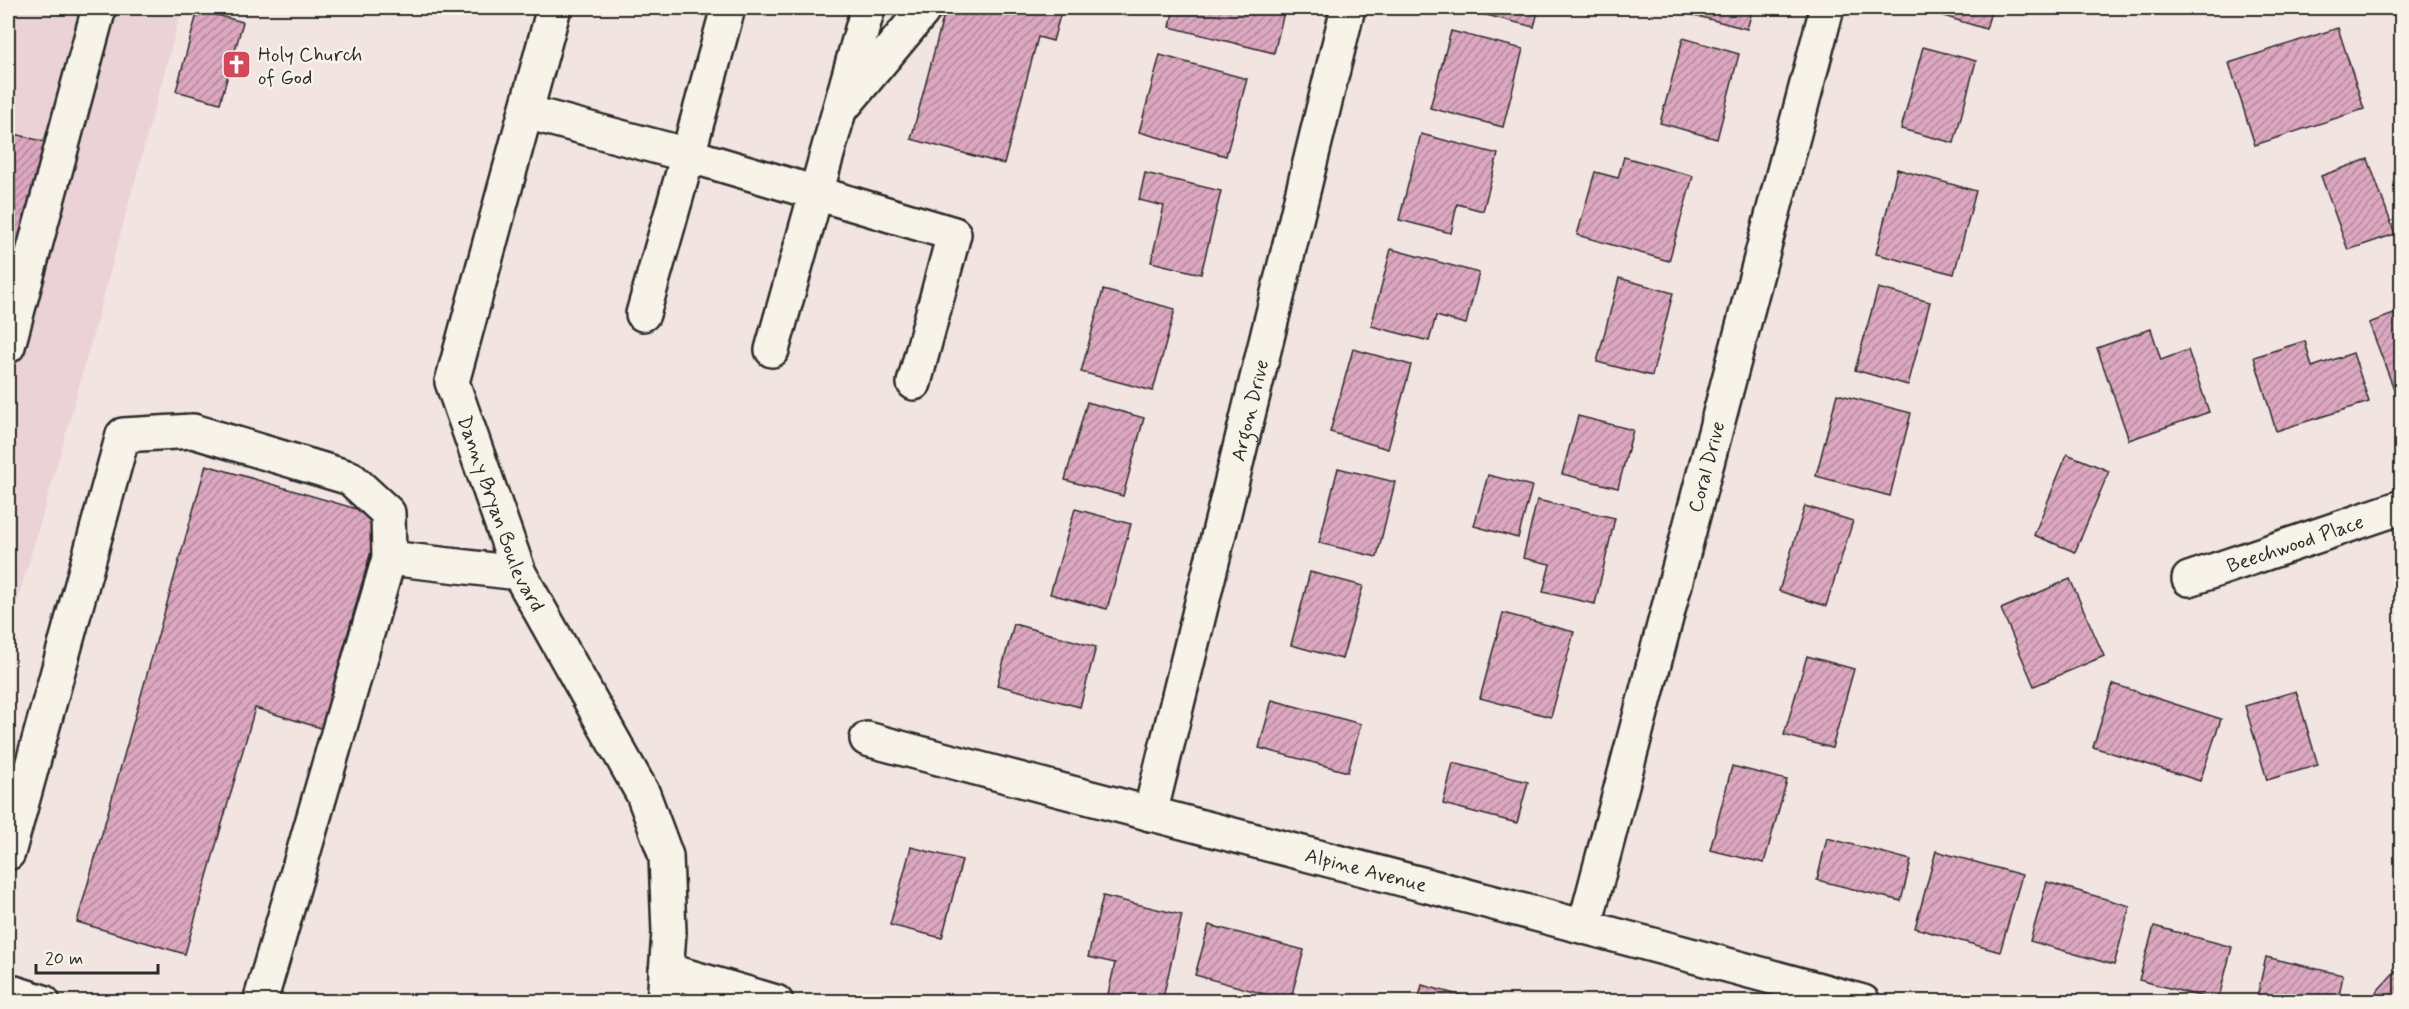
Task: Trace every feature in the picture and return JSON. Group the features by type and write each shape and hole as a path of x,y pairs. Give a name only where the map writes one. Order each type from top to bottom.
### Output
{"street":[{"path":"8,346 99,8"},
{"name":"Danny Bryan Boulevard","path":"554,8 452,382 519,573 644,794 666,856 669,932 665,986"},
{"path":"643,314 728,8"},
{"path":"772,350 868,8"},
{"name":"Argon Drive","path":"1150,814 1348,8"},
{"name":"Coral Drive","path":"1585,925 1827,8"},
{"path":"839,112 922,12"},
{"path":"526,112 688,155 954,234 914,383"},
{"path":"8,853 123,435 193,431 350,478 388,513 389,558 260,1002"},
{"name":"Beechwood Place","path":"2189,579 2402,507"},
{"path":"389,558 519,573"},
{"name":"Alpine Avenue","path":"867,739 1585,925 1863,1002"},
{"path":"665,986 776,1002"},
{"path":"8,991 44,1002"}],"shaded area":[{"path":"8,8 182,8 67,430 8,634"}],"building":[{"path":"904,8 1062,8 1053,41 1038,37 1004,164 911,139 943,18"},
{"path":"1174,8 1285,8 1274,53 1170,27"},
{"path":"1471,8 1539,8 1534,27 1470,11"},
{"path":"1667,8 1753,8 1747,29"},
{"path":"1938,8 1992,8 1986,29 1937,14"},
{"path":"198,10 243,22 220,103 176,91"},
{"path":"2338,28 2364,109 2255,145 2229,63"},
{"path":"1451,31 1523,49 1503,127 1430,108"},
{"path":"1683,38 1739,54 1717,139 1660,123"},
{"path":"1923,47 1976,61 1954,143 1901,129"},
{"path":"1160,55 1247,79 1226,156 1139,132"},
{"path":"8,132 56,145 8,294"},
{"path":"1421,134 1498,154 1483,211 1457,204 1451,233 1399,220"},
{"path":"1624,157 1693,176 1669,261 1577,235 1595,172 1618,178"},
{"path":"2368,159 2395,234 2348,250 2321,176"},
{"path":"1897,169 1976,191 1954,274 1876,254"},
{"path":"1145,173 1221,191 1201,274 1151,262 1164,206 1139,200"},
{"path":"1391,249 1479,273 1466,324 1436,316 1429,341 1371,326"},
{"path":"1619,278 1673,293 1652,376 1597,362"},
{"path":"1878,288 1930,302 1908,385 1855,370"},
{"path":"1103,290 1175,309 1153,391 1081,372"},
{"path":"2402,311 2402,395 2397,397 2369,323"},
{"path":"2151,329 2161,360 2188,350 2209,412 2129,440 2097,348"},
{"path":"2305,341 2312,367 2353,353 2369,402 2276,431 2254,357"},
{"path":"1353,349 1411,365 1388,449 1330,432"},
{"path":"1837,394 1911,413 1890,496 1816,476"},
{"path":"1087,402 1144,418 1123,496 1065,480"},
{"path":"1578,416 1633,430 1618,488 1562,474"},
{"path":"2067,454 2109,471 2075,552 2034,535"},
{"path":"206,465 381,516 321,728 255,708 185,954 77,922"},
{"path":"1338,468 1395,482 1377,557 1319,543"},
{"path":"1488,475 1532,486 1518,538 1474,526"},
{"path":"1537,500 1615,518 1595,604 1543,592 1550,564 1523,558"},
{"path":"1805,506 1853,521 1826,606 1779,591"},
{"path":"1075,509 1131,524 1107,609 1050,594"},
{"path":"1310,572 1363,586 1342,659 1291,645"},
{"path":"2070,579 2104,656 2034,686 2001,609"},
{"path":"1503,613 1574,632 1551,717 1480,698"},
{"path":"1014,624 1096,647 1080,707 997,685"},
{"path":"1807,656 1854,669 1832,748 1784,735"},
{"path":"2113,684 2221,719 2200,781 2093,747"},
{"path":"2296,691 2318,765 2267,780 2245,706"},
{"path":"1272,700 1361,724 1348,772 1259,748"},
{"path":"1453,763 1528,782 1517,823 1443,804"},
{"path":"1732,766 1787,780 1764,863 1710,850"},
{"path":"1827,838 1911,860 1901,901 1817,880"},
{"path":"911,847 962,860 942,938 890,925"},
{"path":"1936,851 2022,875 2000,952 1915,928"},
{"path":"2047,882 2130,906 2114,965 2030,941"},
{"path":"1103,896 1182,915 1162,1002 1140,1002 1108,994 1115,963 1088,957"},
{"path":"1209,925 1304,950 1290,1001 1195,975"},
{"path":"2154,926 2232,947 2218,1001 2139,980"},
{"path":"2266,957 2343,975 2338,1002 2256,1002"},
{"path":"2402,964 2402,1002 2367,1002"},
{"path":"1422,985 1484,1002 1418,1002"}],"place":[{"name":"Holy Church of God","path":"237,65"}]}
